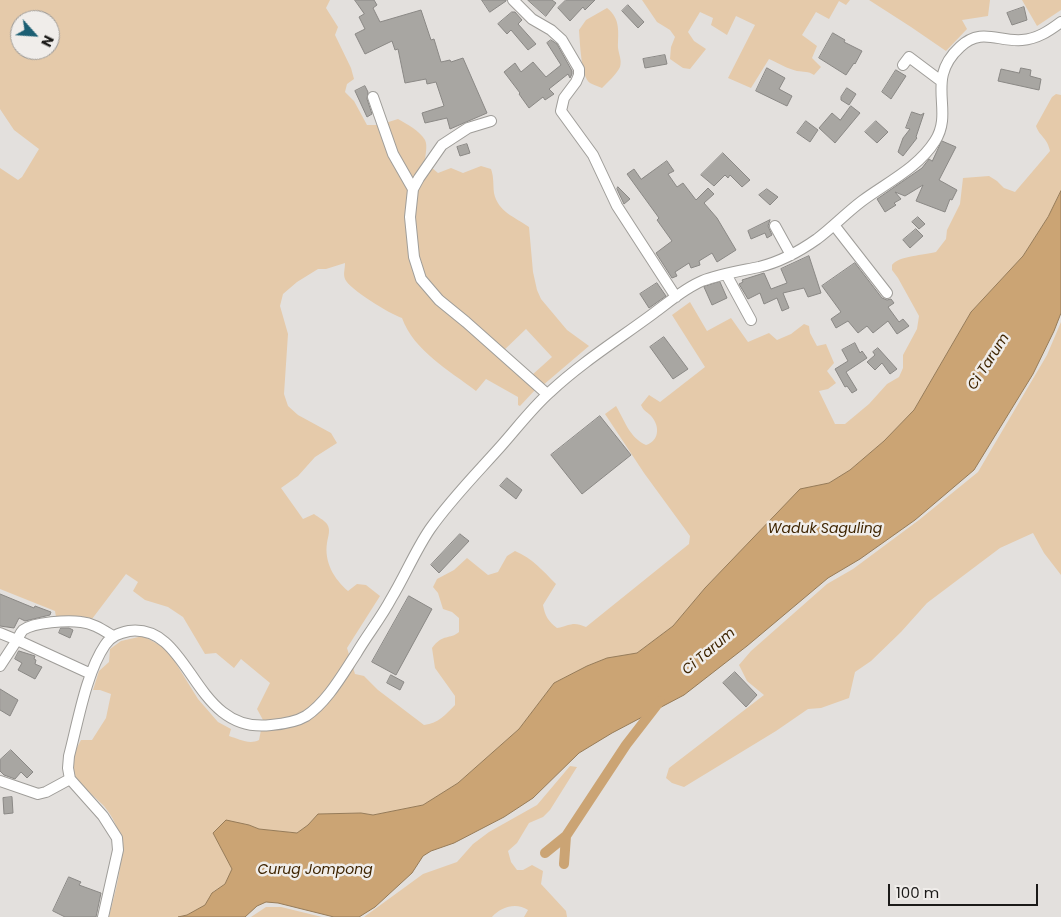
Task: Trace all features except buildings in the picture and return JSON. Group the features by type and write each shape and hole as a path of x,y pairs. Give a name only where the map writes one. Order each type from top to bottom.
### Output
{"street":[{"path":"513,0 532,19 552,30 562,40 579,69 576,82 564,98 561,111 593,155 617,206 676,297"},
{"path":"103,917 118,850 117,838 104,816 70,779 68,768 69,756 91,674 106,645 113,636 123,632 141,630 153,633 171,646 213,705 247,725 272,725 290,722 306,716 330,692 342,676 393,597 410,562 446,508 547,394 603,348 698,283 726,274 762,266 791,255 817,239 860,202 913,164 934,142 940,130 942,120 941,81 948,62 964,44 974,37 985,36 1011,40 1034,38 1049,31 1061,22"},
{"path":"903,65 908,57 941,81"},
{"path":"372,97 394,154 413,189"},
{"path":"491,121 468,128 442,145 418,178 413,189 410,217 414,257 421,279 439,300 547,394"},
{"path":"834,225 887,292"},
{"path":"775,226 791,255"},
{"path":"726,274 750,320"},
{"path":"0,666 24,630 30,627 61,621 82,622 98,627 113,636"},
{"path":"0,633 91,674"},
{"path":"0,781 38,794 46,792 70,779"}],"shaded area":[{"path":"0,0 330,0 326,8 338,27 335,35 351,68 354,79 347,84 345,92 354,101 367,125 379,125 398,119 413,128 426,142 425,162 438,173 451,168 463,173 481,166 491,169 494,193 499,205 529,227 533,272 541,299 567,330 589,346 542,386 532,375 552,357 526,329 500,354 535,390 520,406 518,405 518,397 486,379 476,391 433,359 415,340 402,318 370,301 348,283 344,277 345,263 326,269 318,269 297,282 283,294 280,306 288,334 284,394 288,406 298,415 331,433 337,443 315,457 298,476 281,488 303,519 314,514 327,524 329,531 326,550 327,557 334,576 343,586 348,591 357,584 366,585 380,596 347,648 355,674 364,676 378,690 424,725 438,720 455,705 455,696 435,668 432,648 443,638 453,636 459,632 459,618 452,612 443,609 438,593 433,587 437,579 454,570 467,558 488,575 498,572 507,556 515,551 527,557 556,584 543,605 551,623 557,628 575,624 586,627 689,544 690,536 644,473 605,414 616,406 635,438 646,445 654,440 657,429 655,421 641,405 649,395 660,402 705,367 672,315 690,302 707,331 731,318 748,342 769,333 777,340 791,334 804,324 809,326 810,333 817,346 826,344 834,363 827,371 836,383 828,389 819,391 835,424 845,424 869,404 887,384 899,377 903,368 903,355 917,329 919,316 892,270 892,265 906,258 936,252 946,239 947,230 960,204 963,178 989,176 1004,188 1015,192 1050,151 1036,126 1052,97 1056,94 1061,95 1061,191 1048,217 1023,256 971,312 914,410 884,441 850,470 829,483 800,490 705,588 673,626 637,653 607,658 554,683 519,729 458,783 423,805 373,815 361,813 318,814 297,833 259,829 238,823 213,833 232,869 225,884 214,891 205,905 187,915 178,917 109,917 121,860 118,832 113,819 104,806 71,773 72,757 81,740 92,740 106,718 111,694 100,690 93,690 99,671 109,662 110,649 121,641 143,636 167,649 198,699 218,722 231,729 229,736 244,741 252,742 259,740 263,720 257,709 270,683 241,659 234,668 216,653 205,654 183,617 168,607 145,600 133,591 138,582 126,574 92,619 87,617 56,617 55,611 0,589 0,168 18,180 22,177 39,149 14,130 0,109"},
{"path":"642,0 850,0 846,5 839,1 829,19 816,12 802,35 817,46 812,58 821,67 814,75 790,69 769,59 751,88 728,78 755,25 736,16 727,35 711,25 713,18 700,12 688,32 694,41 706,49 690,69 683,68 670,59 671,47 675,37 670,30 657,22"},
{"path":"869,0 990,0 988,16 962,20 967,29 946,51"},
{"path":"1022,0 1061,0 1061,10 1037,26"},
{"path":"607,8 617,21 618,48 621,64 616,73 602,88 590,83 585,74 579,30 586,20"},
{"path":"1061,322 1061,575 1044,553 1033,533 1000,548 927,603 871,661 855,672 849,698 821,708 808,709 776,731 684,787 672,783 666,778 669,768 764,695 747,681 739,665 751,651 827,584 853,569 919,520 978,472 1047,355"},
{"path":"570,766 577,767 550,810 543,817 529,823 517,843 508,851 511,862 517,870 523,870 532,865 543,871 541,884 566,911 567,917 524,917 528,910 514,906 504,908 492,917 364,917 423,874 457,862 473,844 489,832 537,805"},
{"path":"266,907 281,907 322,917 251,917"}],"water":[{"name":"Waduk Saguling","path":"1061,191 1061,313 1054,331 1033,374 974,470 915,520 860,559 828,578 747,646 684,695 612,733 579,753 533,798 504,817 454,843 431,851 423,856 412,873 375,907 359,917 334,917 278,903 266,902 257,906 245,917 178,917 187,915 205,905 212,893 225,884 232,869 213,833 226,820 259,829 297,833 318,814 361,813 373,815 423,805 458,783 519,729 554,683 607,658 637,653 673,626 705,588 800,489 829,483 850,470 884,441 914,410 971,312 1023,256 1048,217"}],"waterway":[{"path":"545,853 566,836 626,745 660,701"},
{"path":"564,864 566,836"}],"water label":[{"name":"Ci Tarum","path":"989,362"},
{"name":"Ci Tarum","path":"709,652"},
{"name":"Curug Jompong","path":"315,870"}]}
